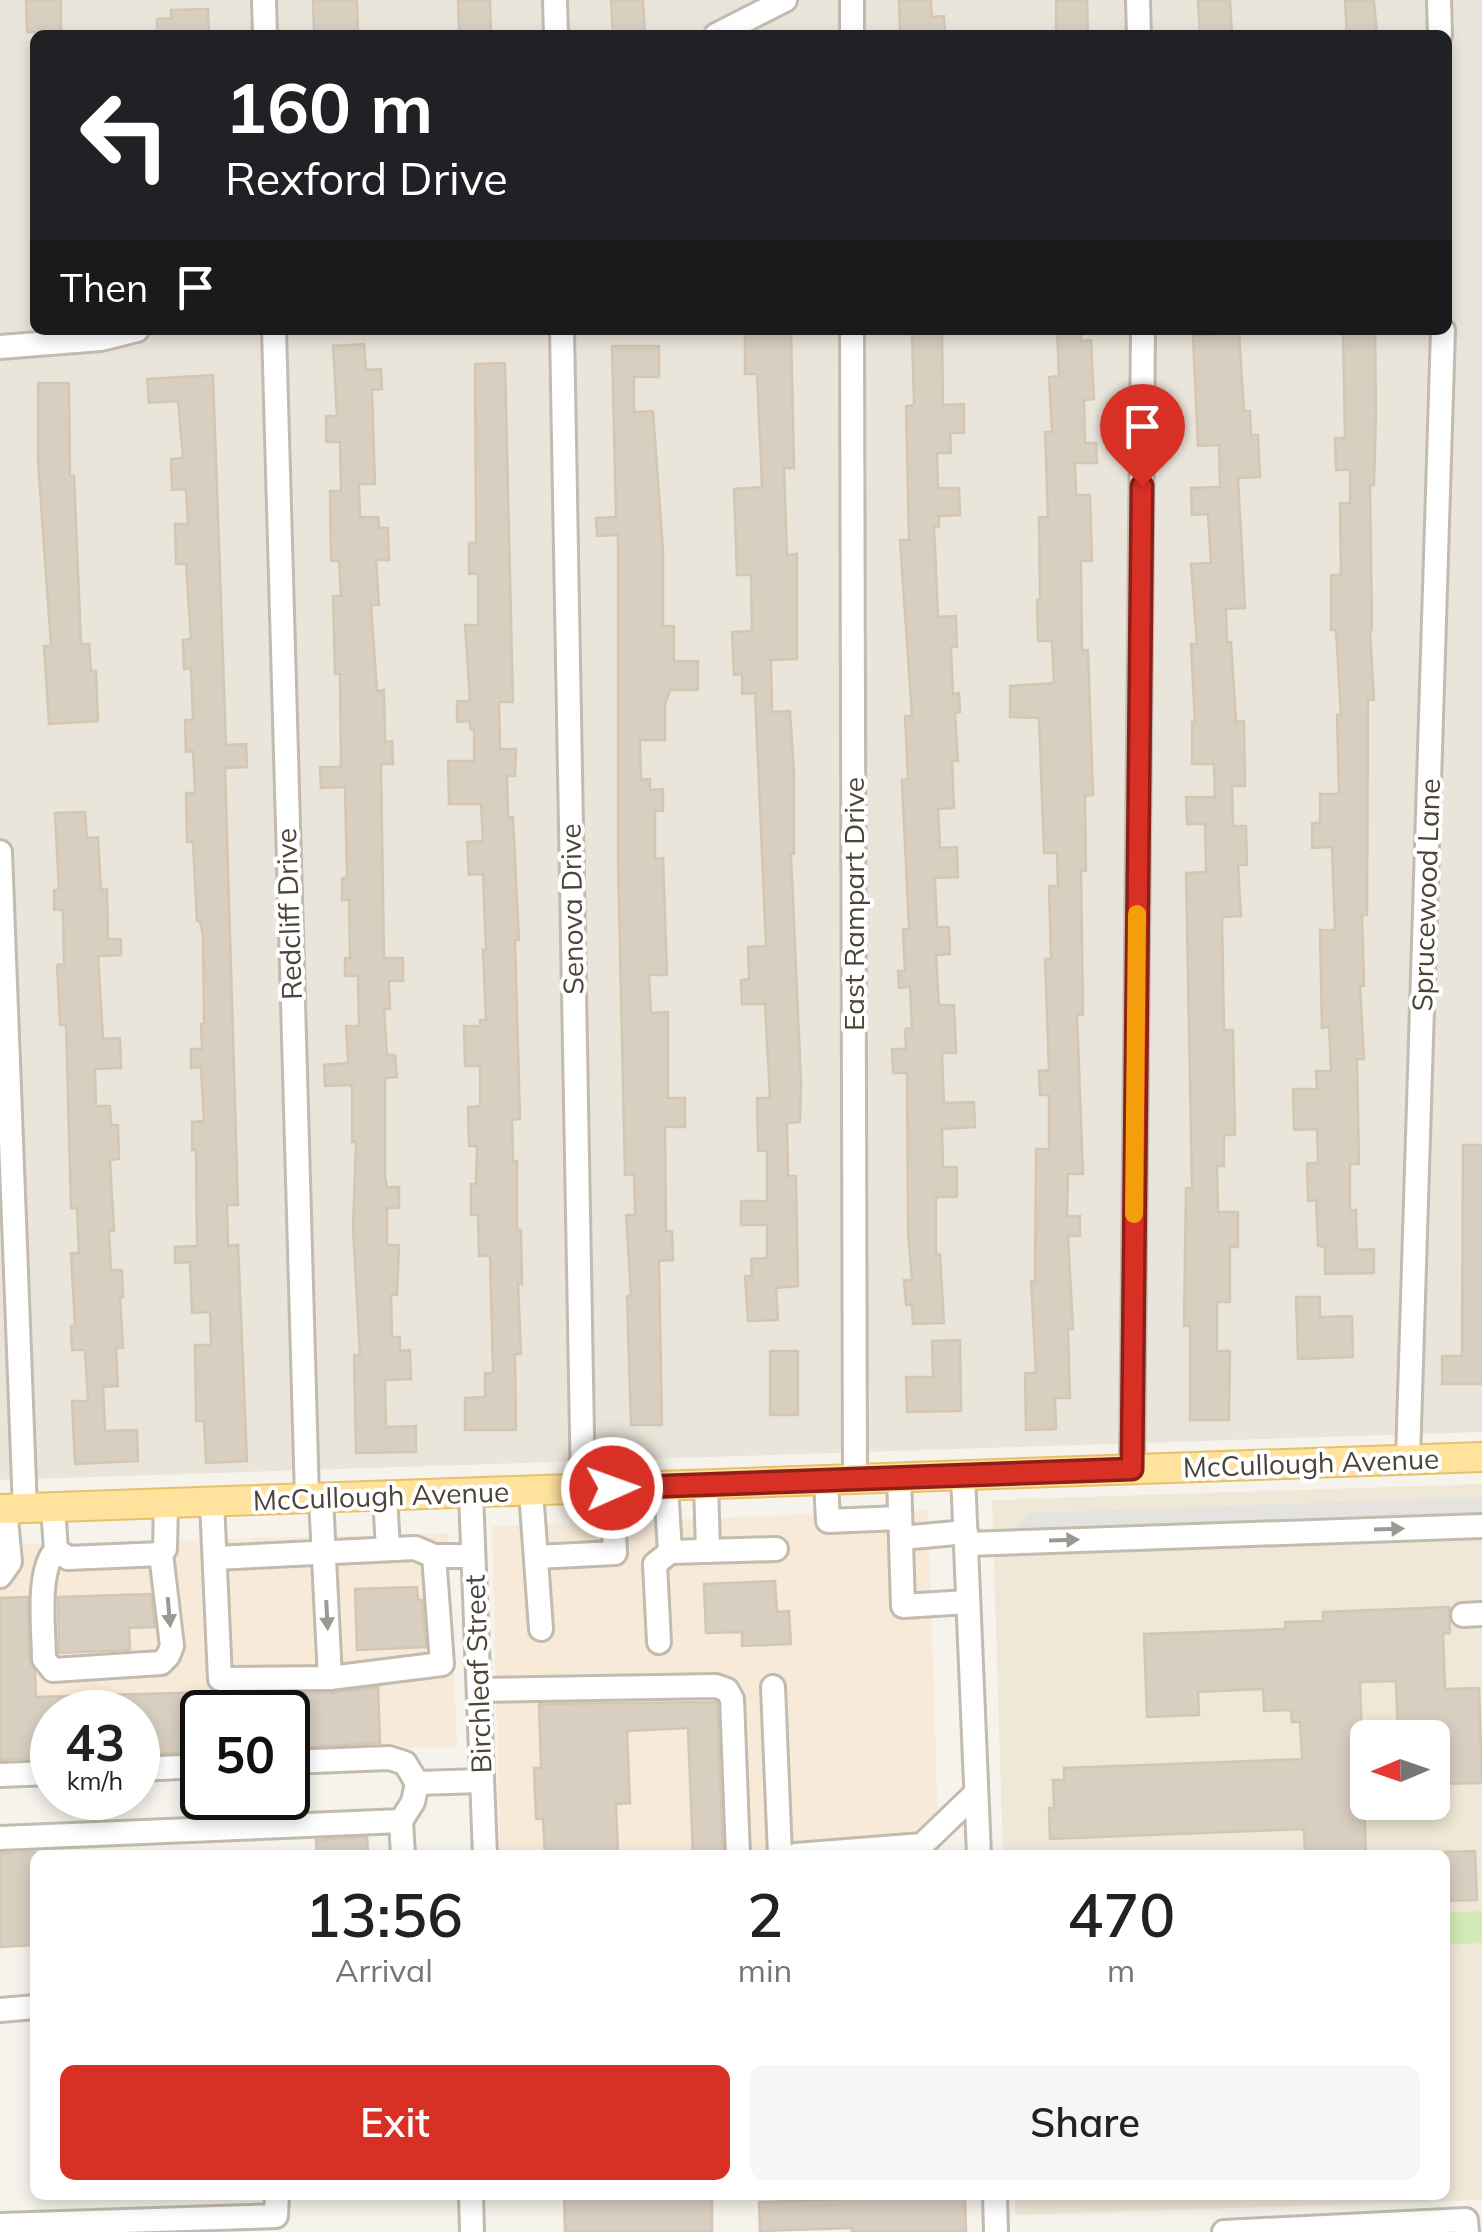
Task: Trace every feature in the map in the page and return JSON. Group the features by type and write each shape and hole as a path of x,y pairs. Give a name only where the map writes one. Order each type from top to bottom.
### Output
{"main road":[{"name":"McCullough Avenue","path":"21,1508 1482,1457"}],"street":[{"path":"264,0 265,30"},
{"path":"555,0 556,30"},
{"path":"726,30 785,0"},
{"path":"852,0 852,30"},
{"path":"1138,0 1139,30"},
{"path":"1439,0 1440,30"},
{"path":"0,347 117,335"},
{"name":"Redcliff Drive","path":"274,335 314,1498 324,1552 330,1678"},
{"name":"Senova Drive","path":"562,335 583,1489"},
{"name":"East Rampart Drive","path":"852,335 855,1479"},
{"path":"1132,1469 1143,335"},
{"name":"Sprucewood Lane","path":"1408,1459 1443,335"},
{"path":"0,852 21,1508 10,1562 0,1576"},
{"path":"963,1475 978,1850"},
{"path":"899,1478 903,1606 968,1602"},
{"path":"826,1480 828,1521 966,1538 1482,1526"},
{"path":"706,1484 708,1551"},
{"path":"666,1486 670,1552"},
{"path":"536,1557 615,1552 612,1488"},
{"path":"530,1490 541,1629"},
{"name":"Birchleaf Street","path":"471,1493 485,1850"},
{"path":"385,1496 388,1549"},
{"path":"212,1502 220,1678 330,1678 442,1664 434,1556"},
{"path":"21,1508 56,1550 68,1558 161,1554 166,1549 166,1504"},
{"path":"215,1558 415,1548 434,1556 474,1556"},
{"path":"659,1642 655,1564 670,1552 776,1549"},
{"path":"56,1550 47,1559 44,1586 44,1659 53,1670 161,1662 168,1656 172,1646 161,1554"},
{"path":"479,1690 716,1686 727,1690 732,1698 738,1850"},
{"path":"774,1687 780,1850"},
{"path":"310,1761 389,1758 405,1763 416,1784 414,1802 402,1821 403,1850"},
{"path":"0,1776 30,1774"},
{"path":"416,1784 482,1781"},
{"path":"859,1850 922,1845 975,1794"},
{"path":"0,1838 402,1821"},
{"path":"0,2010 30,2007"},
{"path":"471,2200 472,2232"},
{"path":"994,2200 996,2232"},
{"path":"0,2225 265,2215"},
{"path":"1224,2232 1466,2220 1467,2232"}],"shaded area":[{"path":"0,0 1482,0 1482,1432 0,1480"},
{"path":"1482,1484 1482,2200 1015,2215 1015,2200 1450,2200 1450,1850 1003,1850 992,1500"},
{"path":"1482,1497 1482,1516 1011,1533 1028,1513"},
{"path":"928,1510 939,1850 500,1850 492,1526"},
{"path":"448,1533 457,1747 310,1751 310,1690 180,1690 180,1755 160,1755 160,1690 30,1690 30,1760 0,1761 0,1545"}],"green space":[{"path":"1482,1911 1482,1943 1450,1945 1450,1913"}],"building":[{"path":"26,0 61,0 61,30 27,32"},
{"path":"313,0 357,0 358,30 314,30"},
{"path":"458,0 490,0 491,30 459,30"},
{"path":"611,0 643,0 645,30 613,30"},
{"path":"899,0 931,0 932,17 944,16 945,30 900,30"},
{"path":"1056,0 1087,0 1088,30 1056,30"},
{"path":"1198,0 1230,0 1232,30 1200,30"},
{"path":"1374,0 1377,30 1347,30 1345,1"},
{"path":"208,9 209,30 157,30 157,19 171,18 171,10"},
{"path":"745,335 791,335 794,468 784,468 787,555 797,554 797,659 771,660 772,712 790,711 794,774 791,854 801,1083 800,1122 787,1123 788,1176 796,1176 798,1286 776,1288 778,1320 748,1321 745,1276 752,1276 751,1259 767,1258 767,1225 741,1225 741,1201 767,1201 767,1151 758,1151 757,1098 770,1098 765,1004 742,1004 741,980 749,979 748,947 766,946 755,693 742,694 742,674 734,675 732,632 752,631 751,575 737,575 734,489 762,487 757,374 745,374"},
{"path":"912,335 942,335 943,405 964,404 964,433 950,433 951,453 937,453 938,488 959,488 960,515 939,516 939,527 934,527 938,617 956,616 957,647 951,647 953,694 959,693 960,712 955,713 958,761 952,761 954,808 938,809 940,848 957,847 958,877 935,878 937,927 949,927 950,954 936,955 939,1005 954,1005 956,1053 942,1053 944,1103 974,1102 975,1127 942,1129 943,1167 957,1167 957,1197 936,1197 936,1255 940,1254 944,1323 913,1324 912,1305 906,1305 904,1280 912,1280 907,1073 893,1073 892,1049 906,1049 905,1029 912,1028 910,987 899,988 898,971 905,971 903,929 909,929 902,780 908,779 905,716 912,716 900,540 909,540 906,406 914,405"},
{"path":"1057,335 1081,335 1081,341 1091,340 1094,399 1084,400 1085,443 1096,443 1097,463 1075,463 1076,495 1090,495 1092,561 1081,561 1082,650 1088,650 1093,795 1085,796 1086,871 1081,871 1083,1015 1077,1015 1083,1174 1068,1174 1067,1216 1080,1216 1080,1236 1068,1236 1073,1329 1068,1329 1070,1398 1055,1398 1056,1429 1026,1430 1025,1373 1036,1373 1031,1281 1035,1281 1036,1149 1049,1149 1049,1095 1040,1095 1039,1071 1049,1070 1045,959 1051,959 1049,886 1058,886 1057,853 1044,853 1039,718 1010,717 1010,686 1054,683 1052,641 1038,641 1037,600 1039,517 1048,517 1045,432 1052,432 1049,377 1059,376"},
{"path":"1239,335 1244,411 1250,411 1251,435 1258,435 1260,477 1238,478 1245,608 1226,609 1236,722 1244,721 1245,786 1232,786 1233,826 1246,826 1247,865 1238,865 1241,916 1222,917 1224,1030 1233,1030 1235,1135 1224,1135 1224,1166 1217,1166 1218,1212 1238,1212 1238,1247 1230,1247 1230,1302 1217,1302 1217,1351 1230,1351 1229,1420 1190,1420 1190,1326 1184,1326 1186,1188 1192,1188 1186,873 1206,872 1205,824 1187,824 1186,797 1215,797 1214,764 1192,764 1195,722 1191,644 1197,644 1191,564 1211,563 1208,514 1192,515 1191,488 1220,487 1219,445 1198,446 1193,336"},
{"path":"1343,335 1375,335 1374,485 1370,485 1374,700 1368,700 1367,915 1362,915 1364,986 1360,986 1364,1059 1357,1059 1359,1164 1350,1164 1350,1211 1356,1210 1357,1250 1374,1249 1374,1273 1325,1274 1325,1247 1318,1246 1316,1200 1308,1201 1307,1163 1318,1163 1317,1129 1294,1130 1293,1089 1317,1089 1316,1071 1331,1071 1329,1027 1322,1028 1320,930 1335,930 1332,847 1312,848 1312,823 1320,823 1320,794 1339,794 1337,715 1341,715 1336,630 1331,630 1331,575 1341,575 1340,503 1350,503 1350,470 1336,470 1335,438 1345,438"},
{"path":"364,344 366,370 381,369 382,389 372,390 375,484 359,484 360,517 378,517 379,528 388,528 389,560 376,560 379,605 371,605 377,691 384,690 385,742 392,741 393,764 381,764 384,958 403,958 403,981 389,981 390,1009 384,1009 387,1055 395,1055 397,1077 385,1078 385,1177 387,1187 399,1187 399,1208 387,1208 387,1245 399,1245 397,1295 391,1295 392,1337 400,1337 400,1351 410,1350 411,1379 385,1380 386,1427 416,1426 416,1452 356,1453 354,1355 360,1355 353,1228 356,1142 352,1142 352,1085 325,1086 324,1065 348,1063 346,1026 359,1026 358,976 345,976 345,958 350,958 349,900 342,900 342,878 347,878 345,787 321,788 320,767 341,767 340,674 335,674 333,596 341,596 339,561 331,561 330,491 341,491 340,442 326,442 326,416 337,416 333,346"},
{"path":"612,346 659,346 659,377 634,377 634,412 653,411 663,550 663,626 674,626 674,661 698,661 698,690 670,690 665,704 665,740 640,740 641,780 650,779 650,790 663,789 663,811 655,811 655,859 663,858 667,975 649,975 651,1013 668,1012 668,1098 685,1098 685,1127 665,1127 666,1231 672,1231 673,1260 659,1261 662,1425 631,1425 627,1296 631,1296 626,1215 635,1215 634,1174 625,1175 618,861 618,535 597,536 596,518 616,517"},
{"path":"505,363 513,702 499,702 500,749 516,749 515,776 507,776 519,940 515,940 520,1119 512,1120 513,1161 517,1161 517,1230 521,1230 521,1354 515,1354 516,1430 465,1430 465,1398 485,1397 485,1373 493,1373 490,1256 479,1256 478,1215 471,1215 477,1146 469,1146 468,1107 480,1106 480,1066 465,1066 464,1026 480,1026 480,1020 486,1020 486,950 483,874 469,875 467,842 483,841 481,804 449,804 448,761 474,761 474,729 470,729 470,721 457,722 457,701 470,701 465,625 478,625 478,574 469,574 469,543 476,543 475,364"},
{"path":"213,375 226,745 246,744 247,767 225,768 238,1205 227,1205 228,1246 238,1245 247,1461 206,1463 204,1421 196,1421 195,1345 211,1345 210,1312 192,1313 190,1262 175,1263 175,1247 197,1246 192,1122 204,1121 201,1067 191,1068 191,1049 202,1049 204,1024 203,936 197,921 193,842 187,842 186,793 195,793 193,751 186,752 185,720 193,720 191,668 184,669 183,640 191,639 186,564 176,564 175,524 188,524 186,489 172,490 171,459 183,458 178,401 149,403 147,379"},
{"path":"38,383 69,383 70,476 74,476 81,644 89,644 91,671 96,671 98,721 49,724 44,646 51,646 38,460"},
{"path":"85,812 87,838 98,837 101,890 107,889 108,939 121,939 121,955 98,956 103,1039 120,1038 121,1068 95,1069 96,1106 110,1106 111,1125 118,1125 119,1159 110,1160 114,1231 109,1231 111,1270 122,1270 123,1297 123,1348 116,1348 118,1386 103,1387 105,1431 137,1430 138,1461 75,1464 72,1401 88,1401 85,1350 72,1350 71,1326 75,1326 71,1253 79,1253 77,1208 71,1208 66,1025 60,1025 57,965 64,964 63,910 54,910 54,890 59,890 55,813"},
{"path":"1463,1145 1482,1145 1482,1384 1442,1384 1442,1356 1462,1356"},
{"path":"1296,1297 1320,1297 1320,1317 1352,1316 1353,1357 1298,1359"},
{"path":"960,1340 961,1411 907,1412 906,1377 933,1377 932,1341"},
{"path":"770,1351 798,1351 798,1415 770,1415"},
{"path":"775,1581 777,1612 789,1611 791,1644 742,1646 742,1632 706,1633 704,1584"},
{"path":"417,1587 418,1600 422,1600 426,1647 357,1650 355,1589"},
{"path":"151,1594 155,1627 129,1628 130,1650 59,1653 58,1597"},
{"path":"28,1597 29,1659 35,1671 36,1690 30,1690 30,1758 0,1760 0,1598"},
{"path":"1449,1607 1450,1633 1443,1633 1445,1689 1479,1688 1482,1783 1450,1784 1450,1720 1397,1720 1396,1681 1360,1682 1361,1720 1350,1720 1350,1820 1365,1820 1366,1850 1305,1850 1304,1829 1050,1839 1053,1780 1064,1780 1064,1768 1302,1759 1300,1722 1292,1722 1291,1710 1264,1711 1263,1689 1198,1692 1199,1715 1147,1717 1144,1634 1285,1629 1285,1622 1323,1621 1323,1612"},
{"path":"378,1687 380,1743 310,1746 310,1693"},
{"path":"160,1693 180,1693 180,1752 160,1753"},
{"path":"717,1702 723,1850 693,1850 688,1728 627,1731 630,1803 616,1804 618,1850 545,1850 543,1819 536,1819 534,1768 541,1768 539,1704"},
{"path":"367,1837 368,1850 317,1850 316,1840"},
{"path":"1475,1851 1477,1900 1450,1901 1450,1852"},
{"path":"30,1852 30,1945 0,1947 0,1853"},
{"path":"564,2200 712,2200 712,2232 565,2232"},
{"path":"965,2200 966,2232 852,2232 852,2228 760,2231 759,2202"}],"slow traffic":[{"path":"1134,1214 1137,914"}],"route":[{"path":"612,1488 1132,1469 1142,486"}]}
